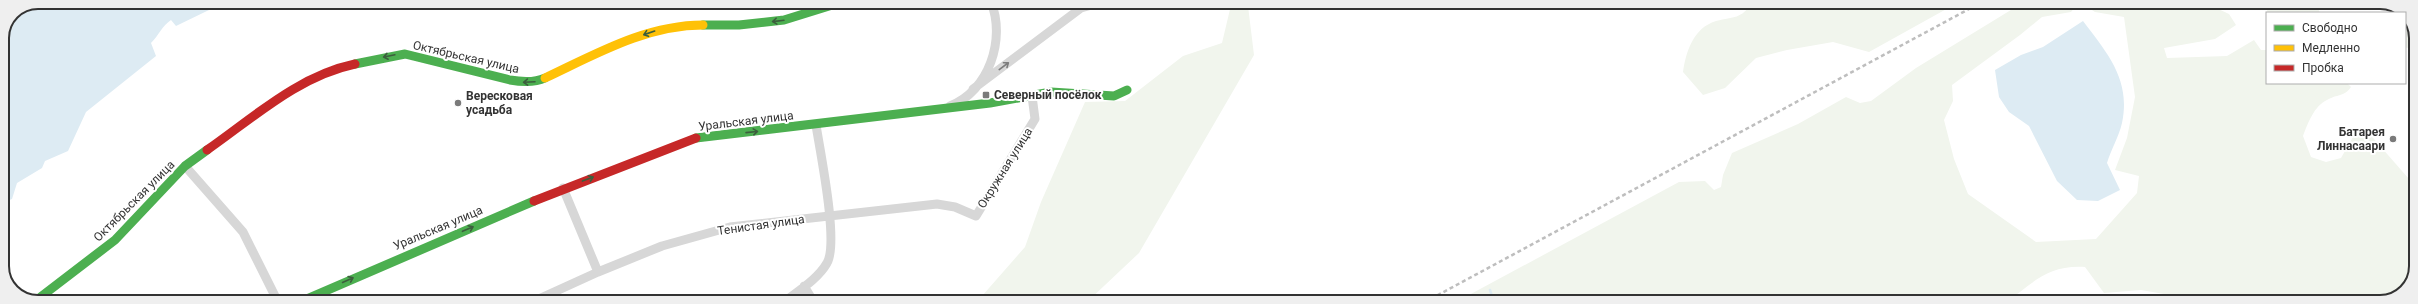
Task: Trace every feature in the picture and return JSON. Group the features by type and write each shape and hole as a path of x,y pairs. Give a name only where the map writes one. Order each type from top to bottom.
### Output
{"street":[{"name":"Октябрьская улица","path":"43,295 115,240 185,166 300,84 337,68 405,54 459,66 510,80 522,82 539,81 616,45 654,31 689,25 740,25 784,20 819,9"},
{"path":"973,89 986,73 995,50 996,24 993,9"},
{"path":"948,106 959,101 1080,9"},
{"name":"Уральская улица","path":"316,295 563,188 698,138 816,125 948,106 1032,96 1051,92 1114,96 1127,90"},
{"name":"Окружная улица","path":"976,216 1035,119 1032,96"},
{"path":"793,295 827,264 831,252 829,216 816,125"},
{"path":"185,166 243,232 274,295"},
{"path":"563,188 598,272"},
{"name":"Тенистая улица","path":"547,295 598,272 662,246 730,227 937,204 955,207 976,216"},
{"path":"804,286 810,295"}],"shaded area":[{"path":"38,9 209,9 176,26 171,20 168,22 151,43 156,56 86,112 68,151 45,161 42,168 17,183 12,199 9,200 9,38 11,27 17,17 27,11"},
{"path":"1230,9 1248,9 1254,55 1139,253 1094,295 983,295 1025,247 1041,202 1085,102 1125,101 1183,56 1222,43"},
{"path":"1747,9 1946,9 1869,52 1833,42 1787,50 1756,58 1725,88 1703,95 1683,72 1686,57 1692,42 1696,35 1708,24 1733,18"},
{"path":"2013,9 2073,9 2071,12 2042,17 1952,85 1953,101 1944,120 1954,159 1968,194 2036,242 2096,239 2137,193 2139,176 2115,170 2127,138 2135,97 2124,17 2095,12 2090,9 2218,9 2229,14 2236,25 2215,39 2164,48 2167,58 2227,56 2254,40 2261,50 2266,50 2266,84 2348,84 2351,87 2346,92 2331,98 2318,106 2312,115 2303,136 2311,157 2326,162 2341,158 2357,130 2367,131 2409,179 2409,270 2405,281 2395,291 2384,295 2170,295 2141,290 2104,293 2085,267 2072,267 2051,272 2042,276 2016,295 1469,295 1679,182 1705,181 1714,190 1721,187 1723,175 1732,153 1798,124 1846,97 1860,103 1871,101 1916,68"},
{"path":"2267,9 2318,9 2320,12 2268,12"},
{"path":"2083,21 2109,56 2120,81 2123,94 2124,108 2122,123 2107,163 2120,190 2098,201 2077,200 2057,181 2029,126 2009,112 1999,97 1995,70 2021,55 2043,47"},
{"path":"2406,25 2409,36 2409,48 2406,48"}],"waterway":[{"path":"1490,290 1492,295"}],"railway":[{"path":"1438,295 1969,9"}],"traffic: fast":[{"path":"703,25 739,25 784,20 819,9"},
{"path":"355,64 405,54 510,80 528,82 545,78"},
{"path":"696,138 990,103 1051,92 1114,96 1127,90"},
{"path":"43,295 115,240 185,166 207,150"},
{"path":"316,295 534,201"}],"traffic: slow":[{"path":"545,78 622,42 641,35 682,26 703,25"}],"traffic: jam":[{"path":"207,150 295,88 314,78 355,64"},
{"path":"534,201 696,138"}],"place":[{"name":"Северный посёлок","path":"986,95"},
{"name":"Вересковая усадьба","path":"458,103"},
{"name":"Батарея Линнасаари","path":"2393,139"}]}
